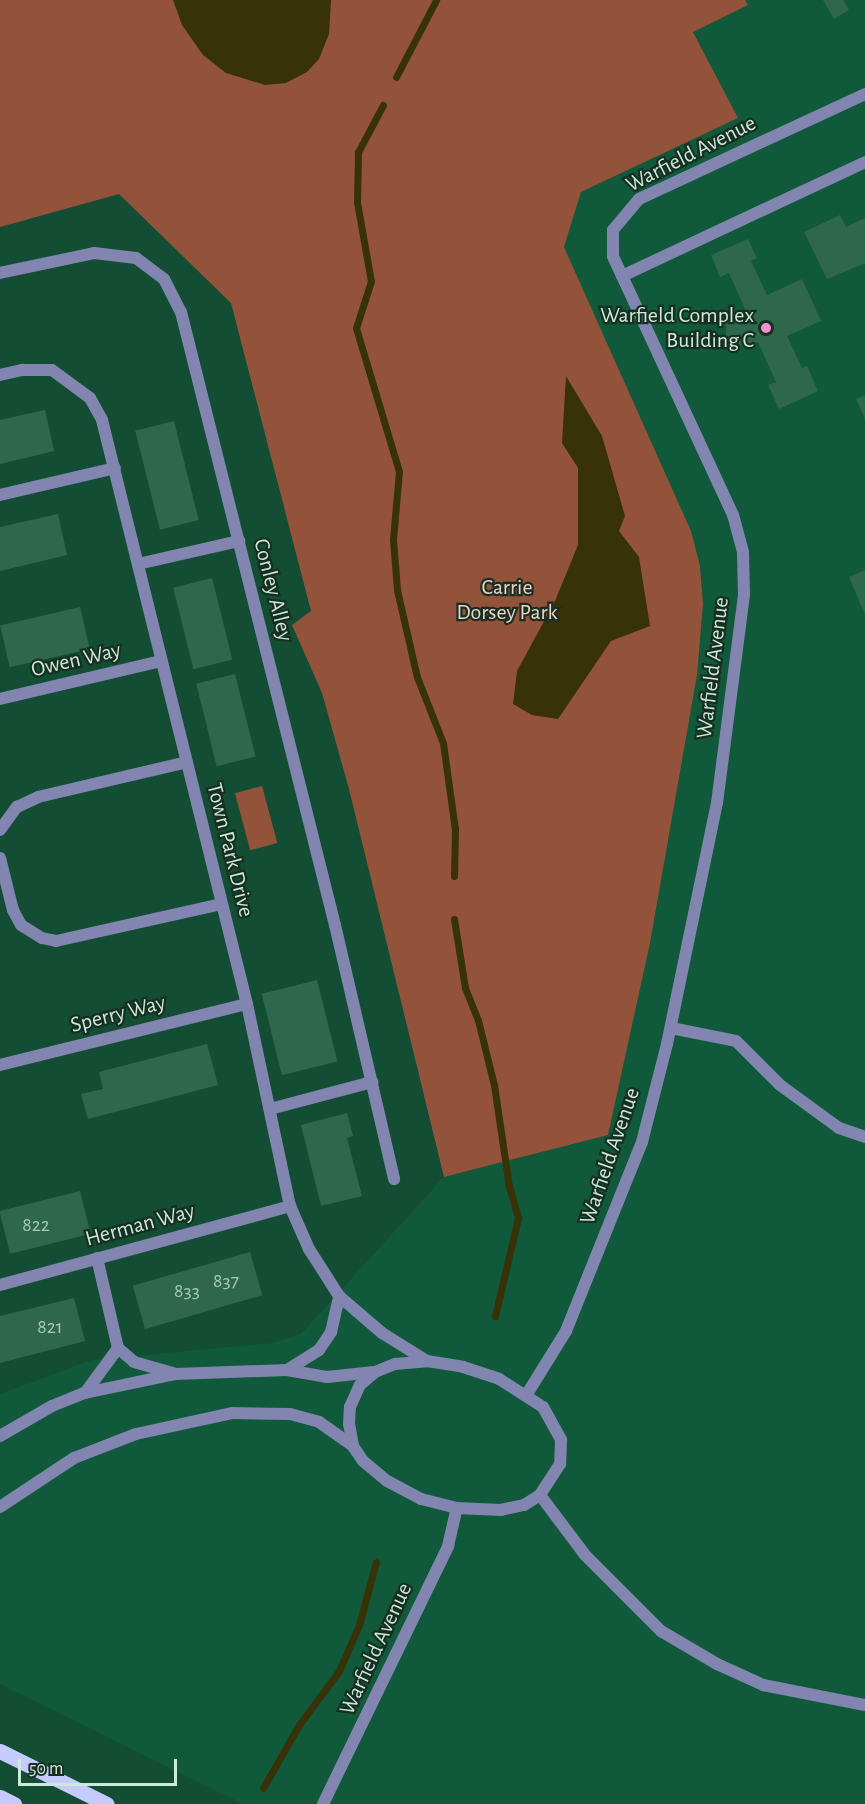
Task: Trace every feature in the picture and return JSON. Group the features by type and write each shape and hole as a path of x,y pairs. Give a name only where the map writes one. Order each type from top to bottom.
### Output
{"main road":[{"path":"0,1743 33,1767"},
{"path":"0,1751 107,1804"},
{"path":"0,1797 14,1804"}],"street":[{"name":"Warfield Avenue","path":"527,1394 566,1332 642,1142 671,1028 717,803 744,594 743,552 720,483 613,256 613,230 639,199 865,94"},
{"path":"622,276 865,162"},
{"name":"Conley Alley","path":"0,273 94,253 136,258 164,279 181,312 394,1179"},
{"name":"Town Park Drive","path":"0,375 22,370 52,370 73,383 90,398 102,420 247,1004 290,1206 309,1249 339,1296 382,1333 427,1362"},
{"path":"0,495 115,468"},
{"path":"138,564 239,541"},
{"name":"Owen Way","path":"0,699 161,661"},
{"path":"0,830 17,807 38,797 187,762"},
{"path":"0,858 13,910 21,924 42,938 56,941 221,904"},
{"name":"Sperry Way","path":"0,1065 247,1004"},
{"path":"671,1028 736,1041 780,1085 839,1128 865,1137"},
{"path":"270,1109 372,1082"},
{"name":"Herman Way","path":"0,1285 290,1206"},
{"path":"97,1258 118,1348 134,1362 176,1374"},
{"path":"287,1370 319,1350 331,1332 339,1296"},
{"path":"85,1393 118,1348"},
{"path":"0,1436 44,1411 85,1393 176,1374 287,1370 327,1377 375,1372 395,1364 427,1362 463,1367 527,1394 543,1407 561,1440 560,1464 540,1495 524,1505 501,1510 457,1508 422,1499 387,1480 363,1461 353,1446 319,1422 290,1414 232,1413 164,1426 91,1451 47,1473 0,1507"},
{"path":"353,1446 350,1407 360,1386 375,1372"},
{"path":"540,1495 585,1555 661,1630 717,1664 763,1685 865,1705"},
{"name":"Warfield Avenue","path":"323,1804 448,1546 457,1508"}],"shaded area":[{"path":"173,0 331,0 329,34 319,59 307,72 286,83 265,85 226,73 203,55 182,25"},
{"path":"745,0 865,0 865,1804 243,1804 0,1684 0,1394 92,1360 273,1343 301,1334 444,1177 608,1135 650,943 697,675 703,604 691,531 564,247 581,192 738,118 693,31 747,5"},
{"path":"566,376 602,436 625,516 619,531 639,557 650,626 611,641 558,719 532,715 513,704 517,671 555,601 578,545 578,468 562,443"}],"green space":[{"name":"Carrie Dorsey Park","path":"0,0 745,0 748,5 693,32 738,118 581,192 564,247 691,531 700,566 703,604 697,675 650,943 608,1135 444,1177 349,789 322,693 292,625 311,611 231,303 119,194 0,227"},
{"path":"262,786 277,843 250,850 235,793"}],"building":[{"path":"823,0 843,0 849,10 834,19"},
{"path":"840,215 846,227 865,218 865,263 827,279 804,232"},
{"name":"Warfield Complex Building C","path":"748,239 757,258 751,261 767,295 802,279 821,321 787,336 802,368 807,366 818,391 779,409 768,385 776,382 758,342 741,345 726,335 726,317 745,309 729,273 720,277 711,255"},
{"path":"865,395 865,419 856,399"},
{"path":"45,410 54,451 0,464 0,420"},
{"path":"174,421 199,520 160,530 135,431"},
{"path":"58,514 67,555 0,571 0,527"},
{"path":"865,570 865,615 849,577"},
{"path":"212,578 232,660 194,669 173,588"},
{"path":"80,607 90,649 10,667 0,625"},
{"path":"235,674 256,756 217,766 196,684"},
{"path":"317,980 337,1062 282,1075 262,994"},
{"path":"207,1044 218,1085 88,1119 81,1094 103,1089 99,1072"},
{"path":"347,1113 353,1136 347,1138 362,1196 321,1206 301,1125"},
{"path":"80,1191 91,1234 10,1254 0,1211"},
{"path":"250,1252 262,1295 145,1329 133,1286"},
{"path":"74,1298 85,1341 0,1363 0,1316"}],"waterway":[{"path":"396,77 436,0"},
{"path":"383,105 358,152 357,202 371,281 356,328 399,471 393,539 397,590 417,677 443,743 455,829 454,876"},
{"path":"454,919 465,988 478,1020 494,1085 509,1186 518,1218 495,1316"},
{"path":"263,1788 299,1725 339,1671 359,1625 376,1562"}],"place":[{"name":"Warfield Complex Building C","path":"766,328"}]}
